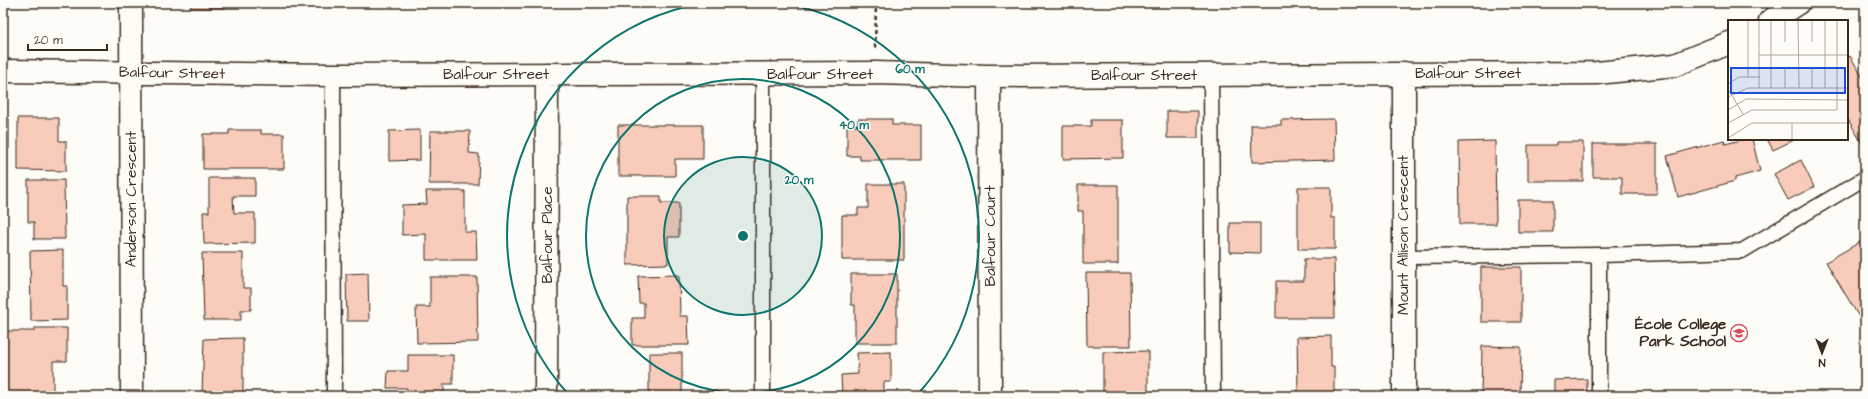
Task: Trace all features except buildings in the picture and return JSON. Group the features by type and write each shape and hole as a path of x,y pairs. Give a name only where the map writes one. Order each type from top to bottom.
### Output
{"street":[{"name":"Anderson Crescent","path":"131,3 132,396"},
{"path":"1772,20 1798,3"},
{"name":"Balfour Street","path":"3,71 333,75 763,74 990,76 1597,73 1675,65 1728,43"},
{"name":"Balfour Place","path":"546,396 547,74"},
{"name":"Mount Allison Crescent","path":"1404,74 1404,396"},
{"name":"Balfour Court","path":"990,76 990,396"}],"lane":[{"path":"763,74 764,396"},
{"path":"333,75 334,396"},
{"path":"1211,75 1213,396"},
{"path":"1403,256 1599,255 1742,251 1865,178"},
{"path":"1599,255 1599,396"}],"path":[{"path":"876,3 876,42"}],"place":[{"name":"École College Park School","path":"1739,333"}]}
